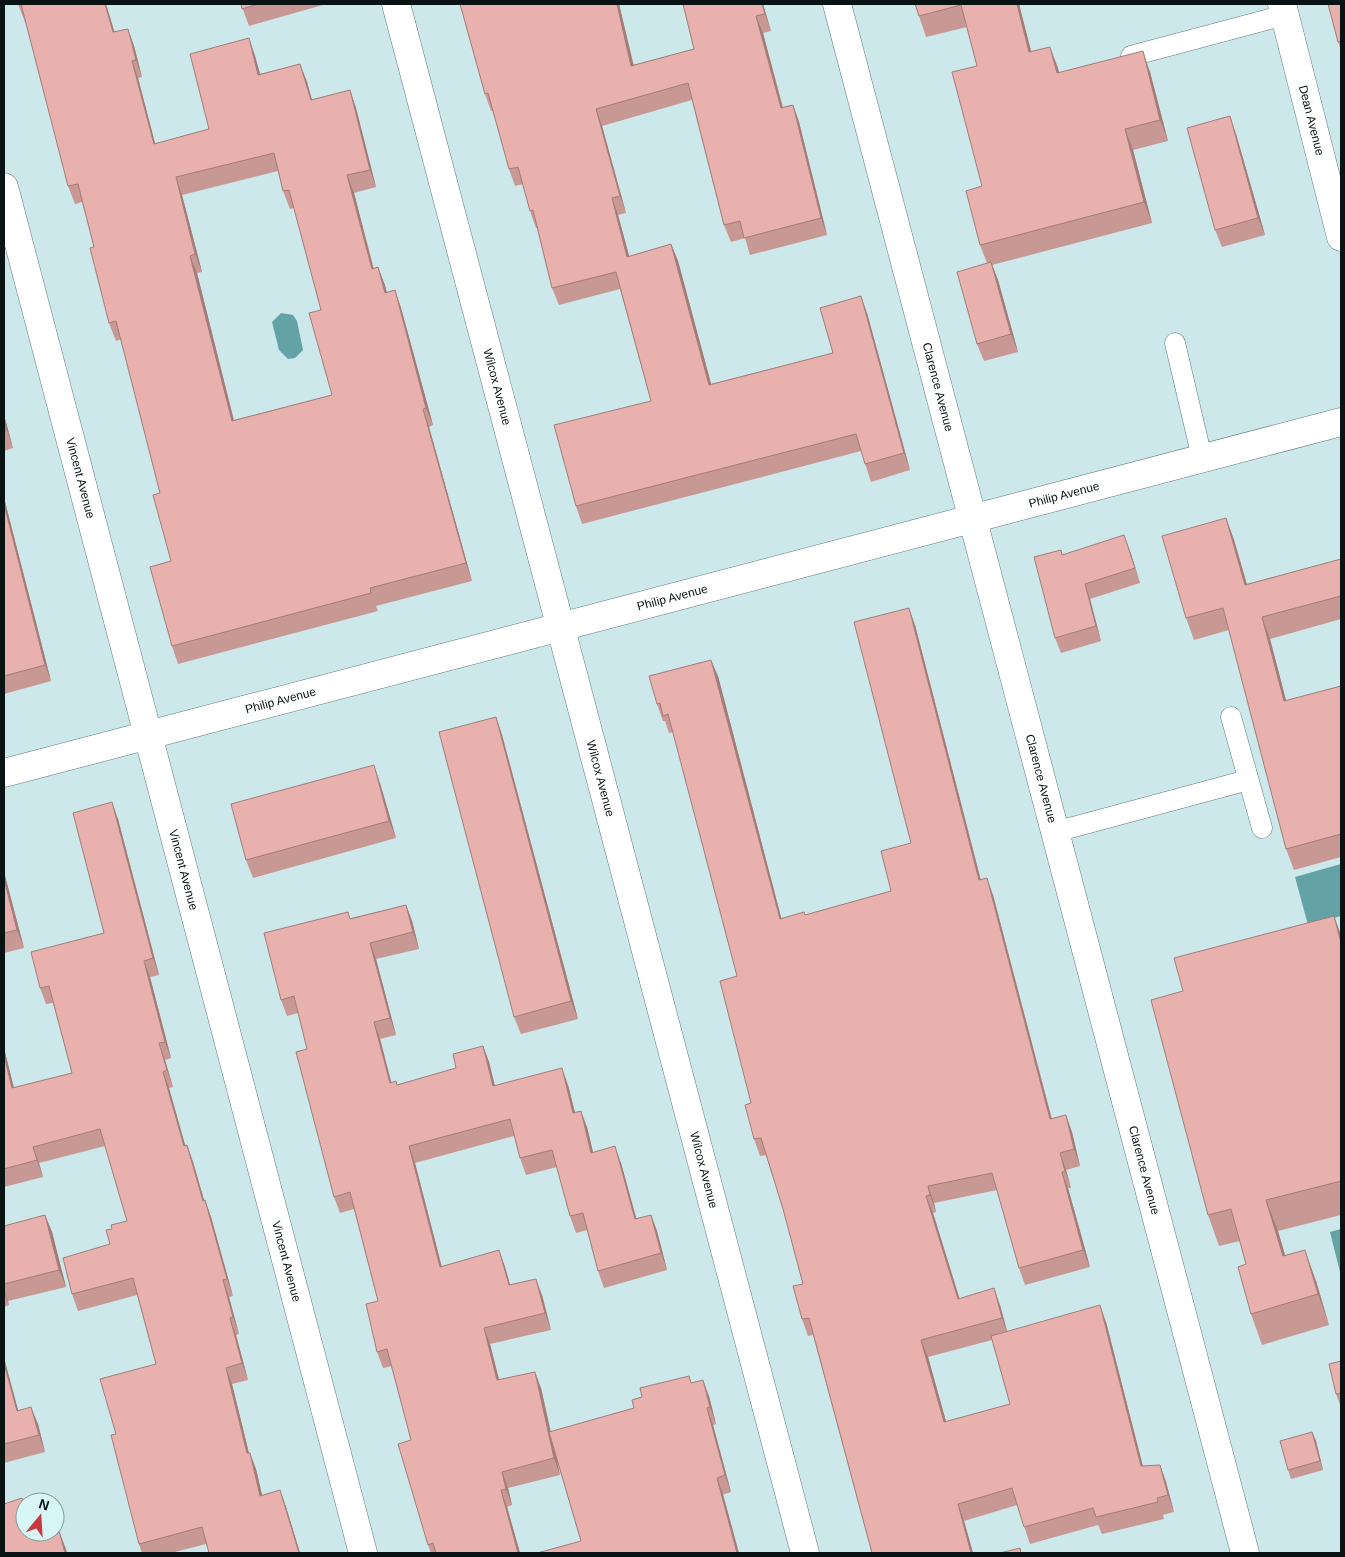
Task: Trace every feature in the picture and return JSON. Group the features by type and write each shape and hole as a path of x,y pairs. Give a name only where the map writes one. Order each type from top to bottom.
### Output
{"street":[{"name":"Wilcox Avenue","path":"396,4 805,1553"},
{"name":"Clarence Avenue","path":"837,4 1245,1553"},
{"name":"Dean Avenue","path":"1283,10 1341,237"},
{"name":"Vincent Avenue","path":"4,187 363,1553"},
{"name":"Philip Avenue","path":"4,773 1341,422"}],"lane":[{"path":"1131,56 1283,10"},
{"path":"1175,344 1202,458"},
{"path":"1231,717 1262,828"},
{"path":"1055,832 1248,780"}],"water":[{"path":"281,313 293,315 297,321 303,350 295,358 288,359 279,350 272,322"},
{"path":"1341,864 1341,916 1308,925 1295,877"},
{"path":"1341,1229 1341,1276 1330,1232"}],"building":[{"path":"21,4 105,4 113,32 128,29 136,60 132,61 154,144 209,129 190,54 249,38 258,75 300,64 311,100 350,90 370,170 347,175 372,269 378,267 385,293 395,290 426,408 423,409 466,563 370,588 371,593 172,646 150,567 171,561 153,495 160,493 116,321 109,323 90,248 94,247 78,184 68,186","holes":["274,153 283,191 289,190 321,310 309,313 332,395 232,421 190,256 195,254 176,177"]},
{"path":"241,4 259,4 242,9"},
{"path":"460,4 617,4 631,66 694,49 683,4 762,4 765,14 756,16 781,108 793,105 821,218 744,238 740,221 724,225 688,83 596,109 620,196 612,198 627,257 671,244 709,385 833,353 820,308 861,296 904,453 865,464 856,434 576,506 554,425 651,401 616,272 552,288 533,210 530,211 518,167 509,169 488,93 485,94"},
{"path":"915,4 1017,4 1029,52 1050,47 1057,73 1143,51 1160,120 1125,129 1144,202 980,245 966,191 982,186 952,72 977,66 961,5 919,16"},
{"path":"1328,4 1341,4 1341,41 1338,42"},
{"path":"1230,116 1258,218 1215,230 1187,128"},
{"path":"991,262 1011,334 977,344 957,272"},
{"path":"4,504 45,665 4,676"},
{"path":"1226,518 1245,585 1341,559 1341,596 1262,617 1284,701 1341,686 1341,834 1286,849 1223,608 1186,618 1162,536"},
{"path":"1124,535 1135,568 1085,584 1096,626 1055,638 1034,557 1061,550 1062,555"},
{"path":"909,608 979,880 987,878 1050,1119 1066,1115 1074,1149 1060,1153 1065,1171 1062,1172 1083,1250 1019,1268 992,1173 928,1186 930,1195 926,1196 958,1299 994,1288 1002,1318 921,1340 944,1422 1010,1404 991,1336 1100,1305 1141,1466 1160,1465 1168,1495 1157,1498 1158,1502 1096,1517 1093,1508 1024,1527 1012,1488 958,1504 971,1553 872,1553 809,1318 802,1319 793,1286 803,1284 783,1209 761,1138 754,1139 745,1105 751,1103 720,981 737,976 668,714 663,716 660,703 657,704 649,676 711,660 780,919 804,912 805,915 891,891 881,851 911,843 854,622"},
{"path":"496,717 571,1001 514,1017 439,732"},
{"path":"374,765 389,821 246,860 231,804"},
{"path":"112,802 153,958 144,961 165,1042 159,1043 167,1070 163,1072 184,1146 187,1145 203,1201 205,1200 227,1279 223,1280 233,1317 230,1318 242,1363 226,1368 247,1453 250,1453 260,1496 280,1490 299,1553 209,1553 202,1527 139,1544 111,1435 116,1434 100,1379 156,1364 133,1278 72,1294 63,1258 110,1244 106,1230 112,1229 111,1225 127,1221 100,1129 33,1147 37,1160 4,1169 4,1055 12,1088 72,1073 49,986 40,988 31,952 104,933 73,813"},
{"path":"4,879 17,930 4,933"},
{"path":"406,905 413,932 370,943 390,1018 374,1022 390,1083 396,1081 397,1085 456,1068 453,1054 483,1046 493,1086 562,1068 573,1113 581,1111 591,1153 615,1146 635,1219 651,1215 661,1253 598,1271 583,1213 570,1216 552,1150 520,1158 510,1119 409,1146 440,1267 499,1250 509,1285 536,1279 545,1313 484,1328 497,1380 535,1372 554,1458 502,1472 506,1489 501,1490 518,1553 436,1553 433,1543 428,1545 398,1444 411,1440 387,1349 377,1352 366,1304 378,1301 350,1192 334,1197 296,1052 307,1049 294,996 281,1000 264,933 348,912 350,919"},
{"path":"1334,916 1341,943 1341,1181 1266,1200 1283,1256 1305,1250 1318,1294 1251,1314 1238,1267 1246,1264 1231,1209 1208,1215 1151,1000 1183,991 1174,958"},
{"path":"45,1215 59,1270 4,1284 4,1226"},
{"path":"1341,1361 1341,1393 1336,1394 1329,1364"},
{"path":"4,1363 17,1411 31,1407 39,1435 4,1444"},
{"path":"689,1376 691,1383 703,1380 710,1407 707,1408 725,1475 717,1478 737,1553 537,1553 581,1541 549,1432 634,1408 632,1400 642,1397 640,1388"},
{"path":"1312,1432 1320,1461 1288,1470 1280,1441"},
{"path":"15,1500 15,1542 62,1542 65,1553 4,1553 4,1504"},
{"path":"1020,1548 1021,1553 1000,1553"}]}
